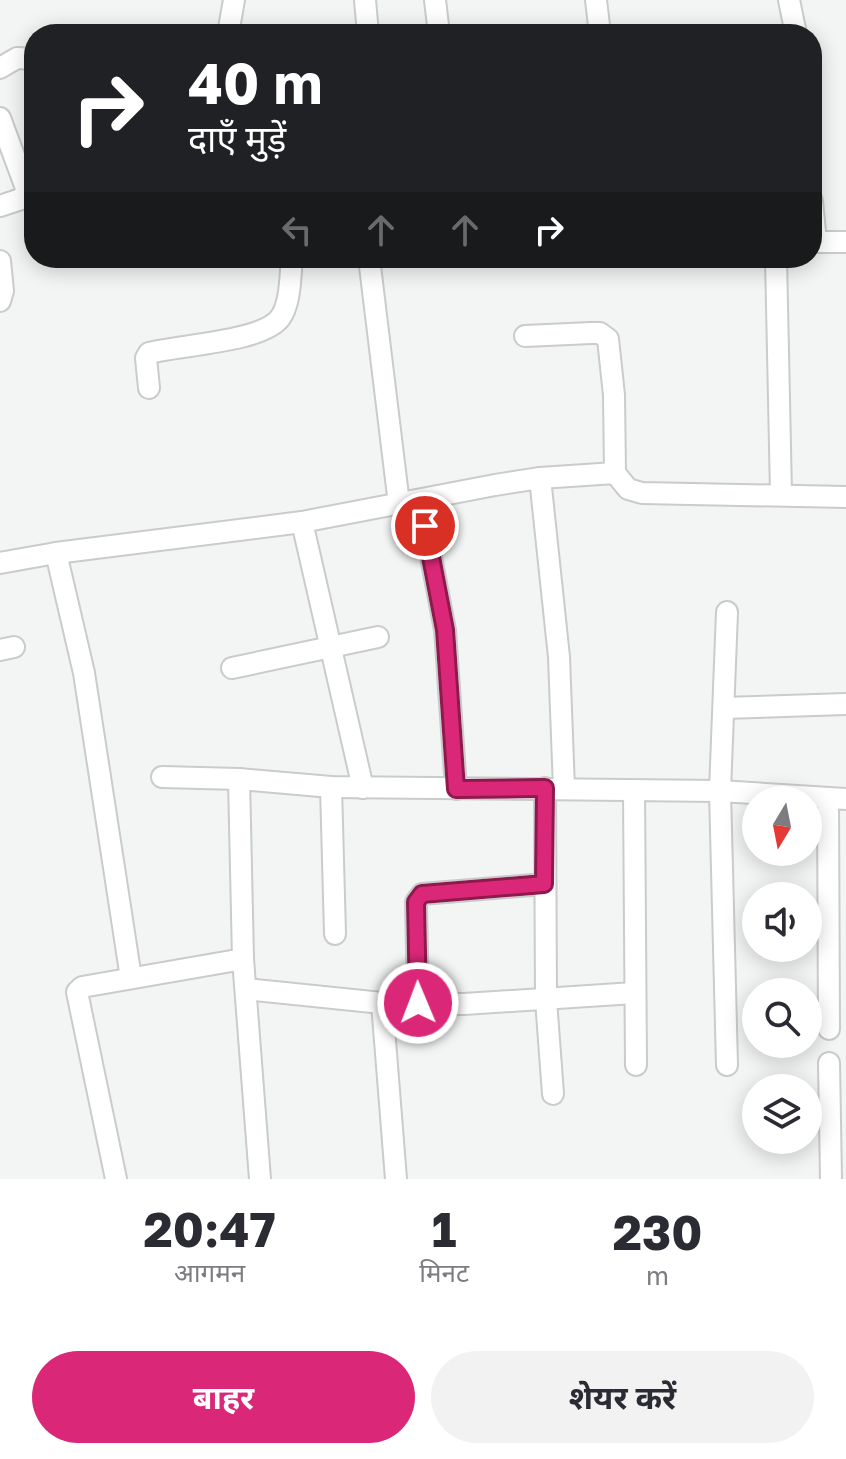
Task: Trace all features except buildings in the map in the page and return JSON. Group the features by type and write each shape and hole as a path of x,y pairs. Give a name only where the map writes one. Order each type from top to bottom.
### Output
{"street":[{"path":"230,24 234,0"},
{"path":"365,0 367,24"},
{"path":"435,0 438,24"},
{"path":"596,0 599,24"},
{"path":"789,0 794,24"},
{"path":"0,68 17,58 24,58"},
{"path":"0,118 24,183"},
{"path":"0,206 24,198"},
{"path":"822,242 846,242"},
{"path":"0,261 3,291 0,301"},
{"path":"149,388 146,358 149,353 251,335 276,323 284,308 290,268"},
{"path":"371,268 410,502 445,630 456,789"},
{"path":"776,268 781,494"},
{"path":"525,336 600,333 608,339 614,395 615,473 628,489 642,493 846,497"},
{"path":"0,563 302,522 540,478 615,473"},
{"path":"540,478 559,657 554,788 544,884 546,1000 553,1094"},
{"path":"302,522 363,788"},
{"path":"56,553 84,673 131,978"},
{"path":"727,612 720,791 727,1065"},
{"path":"232,668 378,637"},
{"path":"724,708 846,704"},
{"path":"162,777 239,779 331,787 720,791 837,799 829,1029"},
{"path":"239,779 243,959 260,1179"},
{"path":"331,787 335,934"},
{"path":"634,791 636,1065"},
{"path":"418,1003 416,902 422,894 544,884"},
{"path":"116,1179 76,995 82,987 243,959"},
{"path":"246,989 382,1003 464,1004 634,993"},
{"path":"382,1003 396,1179"},
{"path":"829,1063 831,1179"}],"route":[{"path":"418,1003 416,902 422,894 544,884 545,788 456,789 445,630 425,526"}]}
